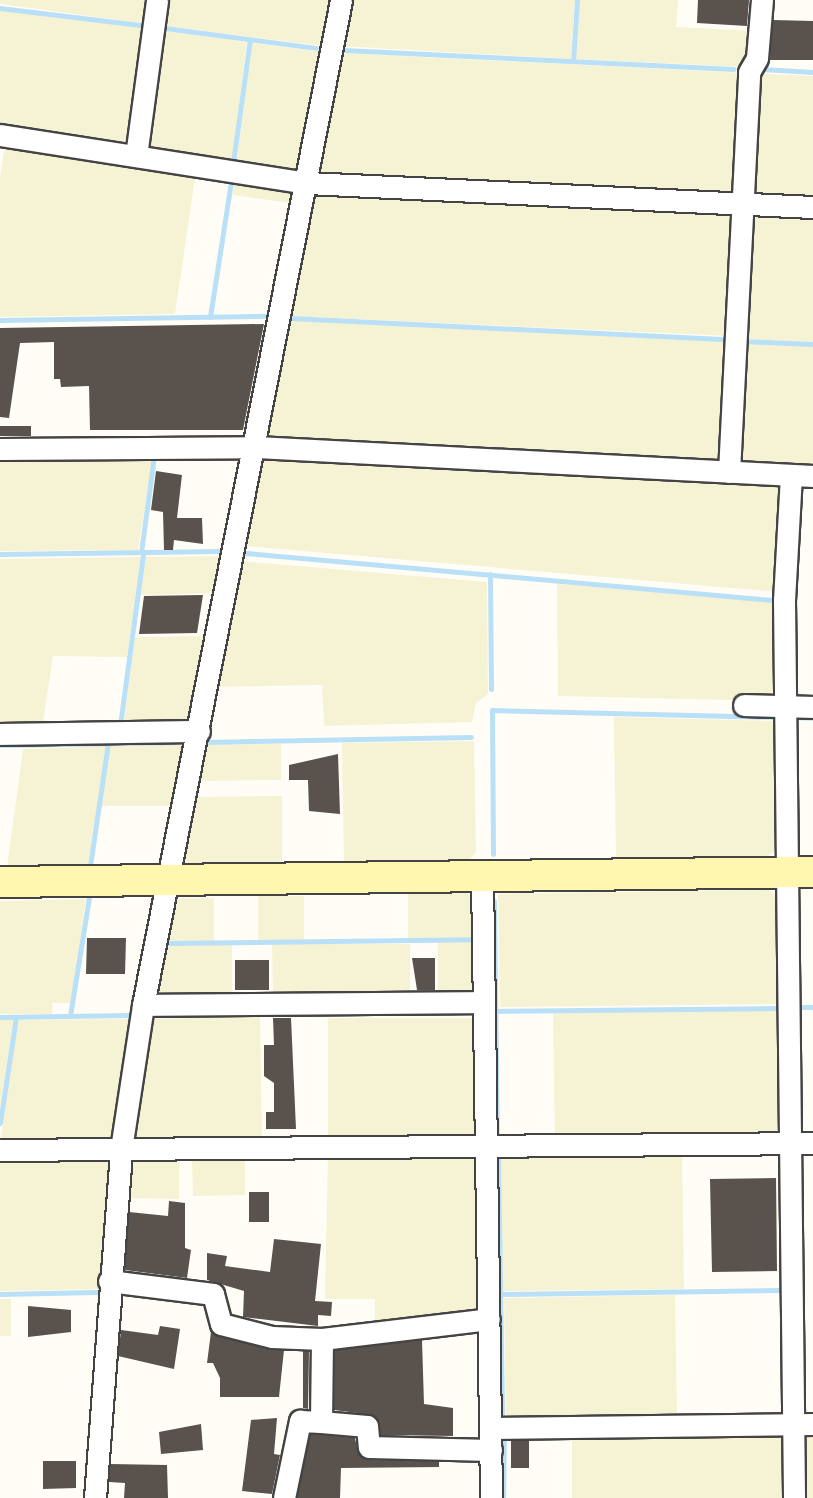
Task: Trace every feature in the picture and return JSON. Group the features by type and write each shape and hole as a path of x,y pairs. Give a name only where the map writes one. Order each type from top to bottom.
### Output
{"street":[{"path":"136,156 157,0"},
{"path":"95,1498 121,1149 143,1005 256,447 341,0"},
{"path":"729,472 749,72 757,58 762,0"},
{"path":"0,135 307,183 813,207"},
{"path":"0,449 256,447 813,476"},
{"path":"790,475 786,714 800,872 790,1143 803,1424 794,1498"},
{"path":"744,705 786,714 813,707"},
{"path":"0,734 199,731"},
{"path":"0,882 800,872"},
{"path":"482,876 491,1498"},
{"path":"143,1005 484,1002"},
{"path":"0,1150 813,1143"},
{"path":"110,1281 213,1294 221,1324 272,1337 322,1339 489,1319"},
{"path":"321,1422 322,1339"},
{"path":"284,1498 300,1421 367,1426 369,1447 491,1450"},
{"path":"491,1428 803,1424"}],"shaded area":[{"path":"0,0 152,0 148,24 0,4"},
{"path":"161,0 333,0 324,46 158,25"},
{"path":"349,0 575,0 571,59 340,46"},
{"path":"579,0 678,0 676,27 755,31 746,67 575,59"},
{"path":"0,10 148,29 134,143 124,151 0,132"},
{"path":"158,30 247,42 231,167 150,155 142,144"},
{"path":"252,43 323,52 301,170 291,176 236,168"},
{"path":"339,53 745,73 737,192 730,199 323,178 316,172"},
{"path":"754,73 813,76 813,203 753,200 747,193"},
{"path":"12,143 196,171 175,314 0,317 0,177 4,152"},
{"path":"235,177 291,186 296,193 291,203 233,195"},
{"path":"323,189 732,208 731,336 288,316 311,194"},
{"path":"754,210 813,213 813,342 741,339 746,215"},
{"path":"287,320 731,342 724,459 718,465 274,443 266,434"},
{"path":"741,343 813,346 813,469 740,466 735,459"},
{"path":"270,453 777,478 784,485 779,592 244,546 262,458"},
{"path":"153,454 138,550 0,551 0,457"},
{"path":"223,556 215,593 140,595 146,557"},
{"path":"141,557 127,657 53,656 42,730 0,731 0,559"},
{"path":"240,561 487,582 488,694 476,703 472,722 324,726 322,685 215,687"},
{"path":"557,584 778,603 778,696 772,701 558,696"},
{"path":"210,636 190,721 123,729 135,637"},
{"path":"614,717 776,721 777,848 768,857 616,858"},
{"path":"474,741 476,852 468,861 344,863 342,743"},
{"path":"188,744 175,806 101,806 109,745"},
{"path":"281,744 281,780 195,781 202,745"},
{"path":"106,746 88,866 7,867 23,749"},
{"path":"282,796 282,863 186,865 180,857 192,797"},
{"path":"769,890 780,900 781,1004 500,1007 498,894"},
{"path":"468,893 478,901 478,938 408,938 408,894"},
{"path":"258,896 304,896 304,940 258,940"},
{"path":"181,898 214,898 214,941 164,941 172,905"},
{"path":"86,899 71,1003 53,1003 52,1014 0,1014 0,901"},
{"path":"438,941 478,941 479,988 469,998 438,998"},
{"path":"272,944 410,944 410,999 273,1000"},
{"path":"164,945 232,945 232,1001 154,997"},
{"path":"781,1010 782,1124 772,1135 555,1139 553,1013"},
{"path":"260,1016 262,1142 139,1143 132,1136 150,1019"},
{"path":"328,1018 479,1018 480,1132 470,1141 328,1141"},
{"path":"134,1019 115,1137 106,1144 0,1144 18,1020"},
{"path":"0,1020 14,1020 0,1108"},
{"path":"682,1150 684,1289 503,1291 501,1155"},
{"path":"468,1152 481,1165 483,1310 375,1328 375,1299 325,1299 328,1155"},
{"path":"198,1156 245,1156 245,1195 193,1196 192,1162"},
{"path":"104,1157 112,1164 100,1289 0,1291 0,1159"},
{"path":"179,1157 179,1199 125,1198 127,1164 134,1158"},
{"path":"675,1295 677,1418 506,1416 504,1298"},
{"path":"0,1299 11,1299 11,1336 0,1336"},
{"path":"813,1429 813,1498 802,1498 802,1438"},
{"path":"778,1431 786,1440 787,1498 572,1498 572,1433"}],"building":[{"path":"698,0 749,0 747,26 697,23"},
{"path":"773,20 813,21 813,60 770,60"},
{"path":"264,324 243,430 90,430 89,386 61,387 60,379 54,379 54,342 20,343 9,418 0,417 0,328"},
{"path":"0,426 31,426 31,436 0,436"},
{"path":"156,471 182,475 177,518 202,518 203,544 174,540 173,550 164,550 163,512 151,510"},
{"path":"203,595 197,633 139,634 144,596"},
{"path":"338,754 340,814 309,811 308,780 289,780 289,765"},
{"path":"87,938 126,938 125,974 86,974"},
{"path":"412,958 435,958 435,990 417,990"},
{"path":"235,960 269,960 269,990 235,990"},
{"path":"273,1018 291,1018 296,1129 266,1129 266,1112 274,1112 274,1083 264,1076 264,1045 274,1045"},
{"path":"776,1178 777,1271 712,1272 710,1179"},
{"path":"249,1192 269,1192 269,1222 249,1222"},
{"path":"169,1201 185,1203 185,1248 191,1250 187,1278 125,1270 129,1212 168,1216"},
{"path":"274,1239 321,1244 315,1301 332,1302 331,1316 318,1315 318,1326 243,1317 244,1291 207,1280 207,1253 227,1256 225,1266 270,1272"},
{"path":"28,1306 71,1310 71,1332 28,1337"},
{"path":"160,1326 180,1329 174,1369 118,1356 121,1330 158,1335"},
{"path":"211,1332 284,1350 279,1397 220,1397 220,1378 213,1363 207,1363"},
{"path":"422,1340 424,1404 453,1408 453,1436 381,1435 373,1415 334,1410 335,1350"},
{"path":"303,1351 309,1351 308,1409 303,1408"},
{"path":"277,1418 274,1454 280,1455 272,1494 242,1491 251,1420"},
{"path":"201,1424 203,1450 161,1454 159,1432"},
{"path":"310,1434 355,1438 358,1453 368,1460 439,1461 439,1467 341,1468 340,1498 297,1498"},
{"path":"511,1440 529,1440 529,1468 511,1468"},
{"path":"43,1461 76,1461 76,1488 43,1489"},
{"path":"110,1464 167,1465 168,1498 124,1498 125,1483 109,1482"}],"waterway":[{"path":"573,61 577,0"},
{"path":"0,8 148,26"},
{"path":"157,27 316,48"},
{"path":"233,163 250,39"},
{"path":"344,50 734,69"},
{"path":"761,69 813,72"},
{"path":"210,317 231,181"},
{"path":"0,320 266,316"},
{"path":"291,318 721,339"},
{"path":"743,341 813,344"},
{"path":"141,552 154,456"},
{"path":"0,554 221,551"},
{"path":"246,553 773,600"},
{"path":"120,725 143,554"},
{"path":"490,574 491,689"},
{"path":"493,854 492,710 781,717"},
{"path":"790,717 813,718"},
{"path":"206,742 471,737"},
{"path":"0,745 185,742"},
{"path":"90,866 108,743"},
{"path":"70,1016 89,898"},
{"path":"494,901 497,1138"},
{"path":"167,943 474,939"},
{"path":"798,1007 813,1007"},
{"path":"490,1011 778,1008"},
{"path":"0,1017 131,1015"},
{"path":"0,1123 16,1017"},
{"path":"498,1155 502,1417"},
{"path":"500,1294 779,1290"},
{"path":"0,1294 97,1292"},
{"path":"503,1498 504,1437"}]}
